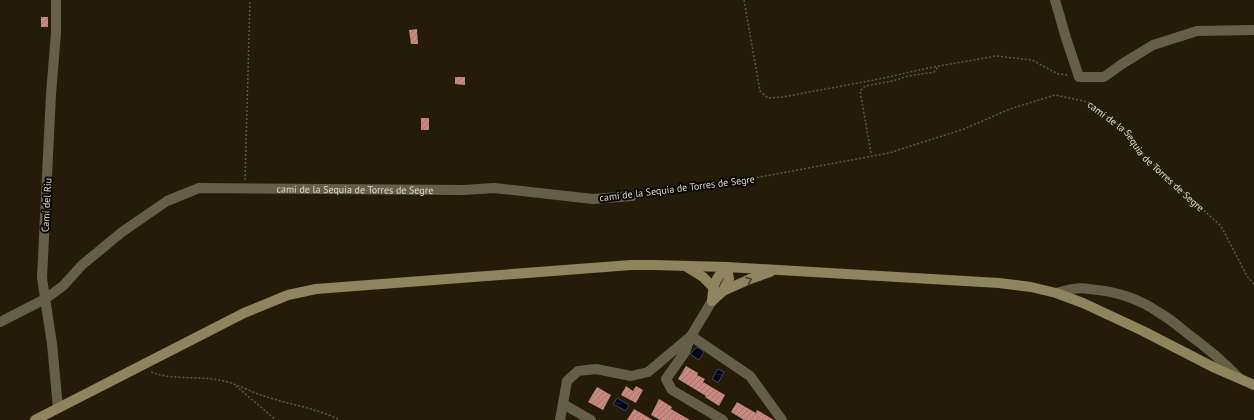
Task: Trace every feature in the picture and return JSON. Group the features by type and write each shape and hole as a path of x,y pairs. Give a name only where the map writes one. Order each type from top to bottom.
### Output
{"street":[{"name":"Camí del Riu","path":"56,0 56,33 51,94 42,278 52,344 58,408"},
{"path":"1055,0 1079,77 1104,77 1153,45 1197,31 1254,30"},
{"name":"camí de la Sequia de Torres de Segre","path":"0,322 45,298 63,286 82,265 122,232 167,201 199,188 464,190 494,188 594,199 632,196"},
{"path":"35,420 250,310 288,295 316,289 631,265 727,267 999,283 1032,288 1056,293 1111,315 1254,385"},
{"path":"685,266 704,277 713,287"},
{"path":"712,301 713,287 718,276 727,267"},
{"path":"724,291 729,279 727,267"},
{"path":"723,420 672,390 666,379 685,352 691,336 712,301 724,291 774,270"},
{"path":"1056,293 1072,289 1088,288 1136,299 1158,311 1197,340 1232,370 1240,379"},
{"path":"560,420 567,381 578,371 596,369 631,376 648,372 691,336"},
{"path":"691,336 750,376 782,420"},
{"path":"563,404 590,420"}],"path":[{"path":"245,188 250,0"},
{"path":"744,0 760,90 768,98 783,97 996,56 1032,60 1058,74 1079,77"},
{"path":"871,153 860,91 865,86 893,81 908,76 934,72 939,66"},
{"name":"camí de la Sequia de Torres de Segre","path":"632,196 760,177 889,153 964,129 1010,109 1055,95 1088,102 1128,132 1143,155 1221,226 1247,276 1254,284"},
{"path":"144,365 149,371 159,375 206,378 224,381 262,395 328,414 340,420"},
{"path":"234,385 276,420"}],"water":[{"path":"697,347 704,352 699,360 690,354"},
{"path":"718,369 724,372 718,383 712,379"},
{"path":"617,398 629,405 626,411 613,404"}],"building":[{"path":"41,17 48,17 48,27 41,27"},
{"path":"417,29 418,44 411,44 409,30"},
{"path":"455,77 465,77 465,85 455,84"},
{"path":"421,118 429,118 429,130 421,130"},
{"path":"686,366 698,373 697,375 705,379 703,382 725,395 719,406 705,397 706,396 678,379"},
{"path":"626,386 633,391 636,386 643,390 636,403 621,395"},
{"path":"597,387 611,395 603,410 588,402"},
{"path":"659,399 672,407 671,409 690,420 660,420 651,415"},
{"path":"737,402 756,413 757,410 774,420 744,420 731,412"},
{"path":"634,409 653,420 627,420"}]}
